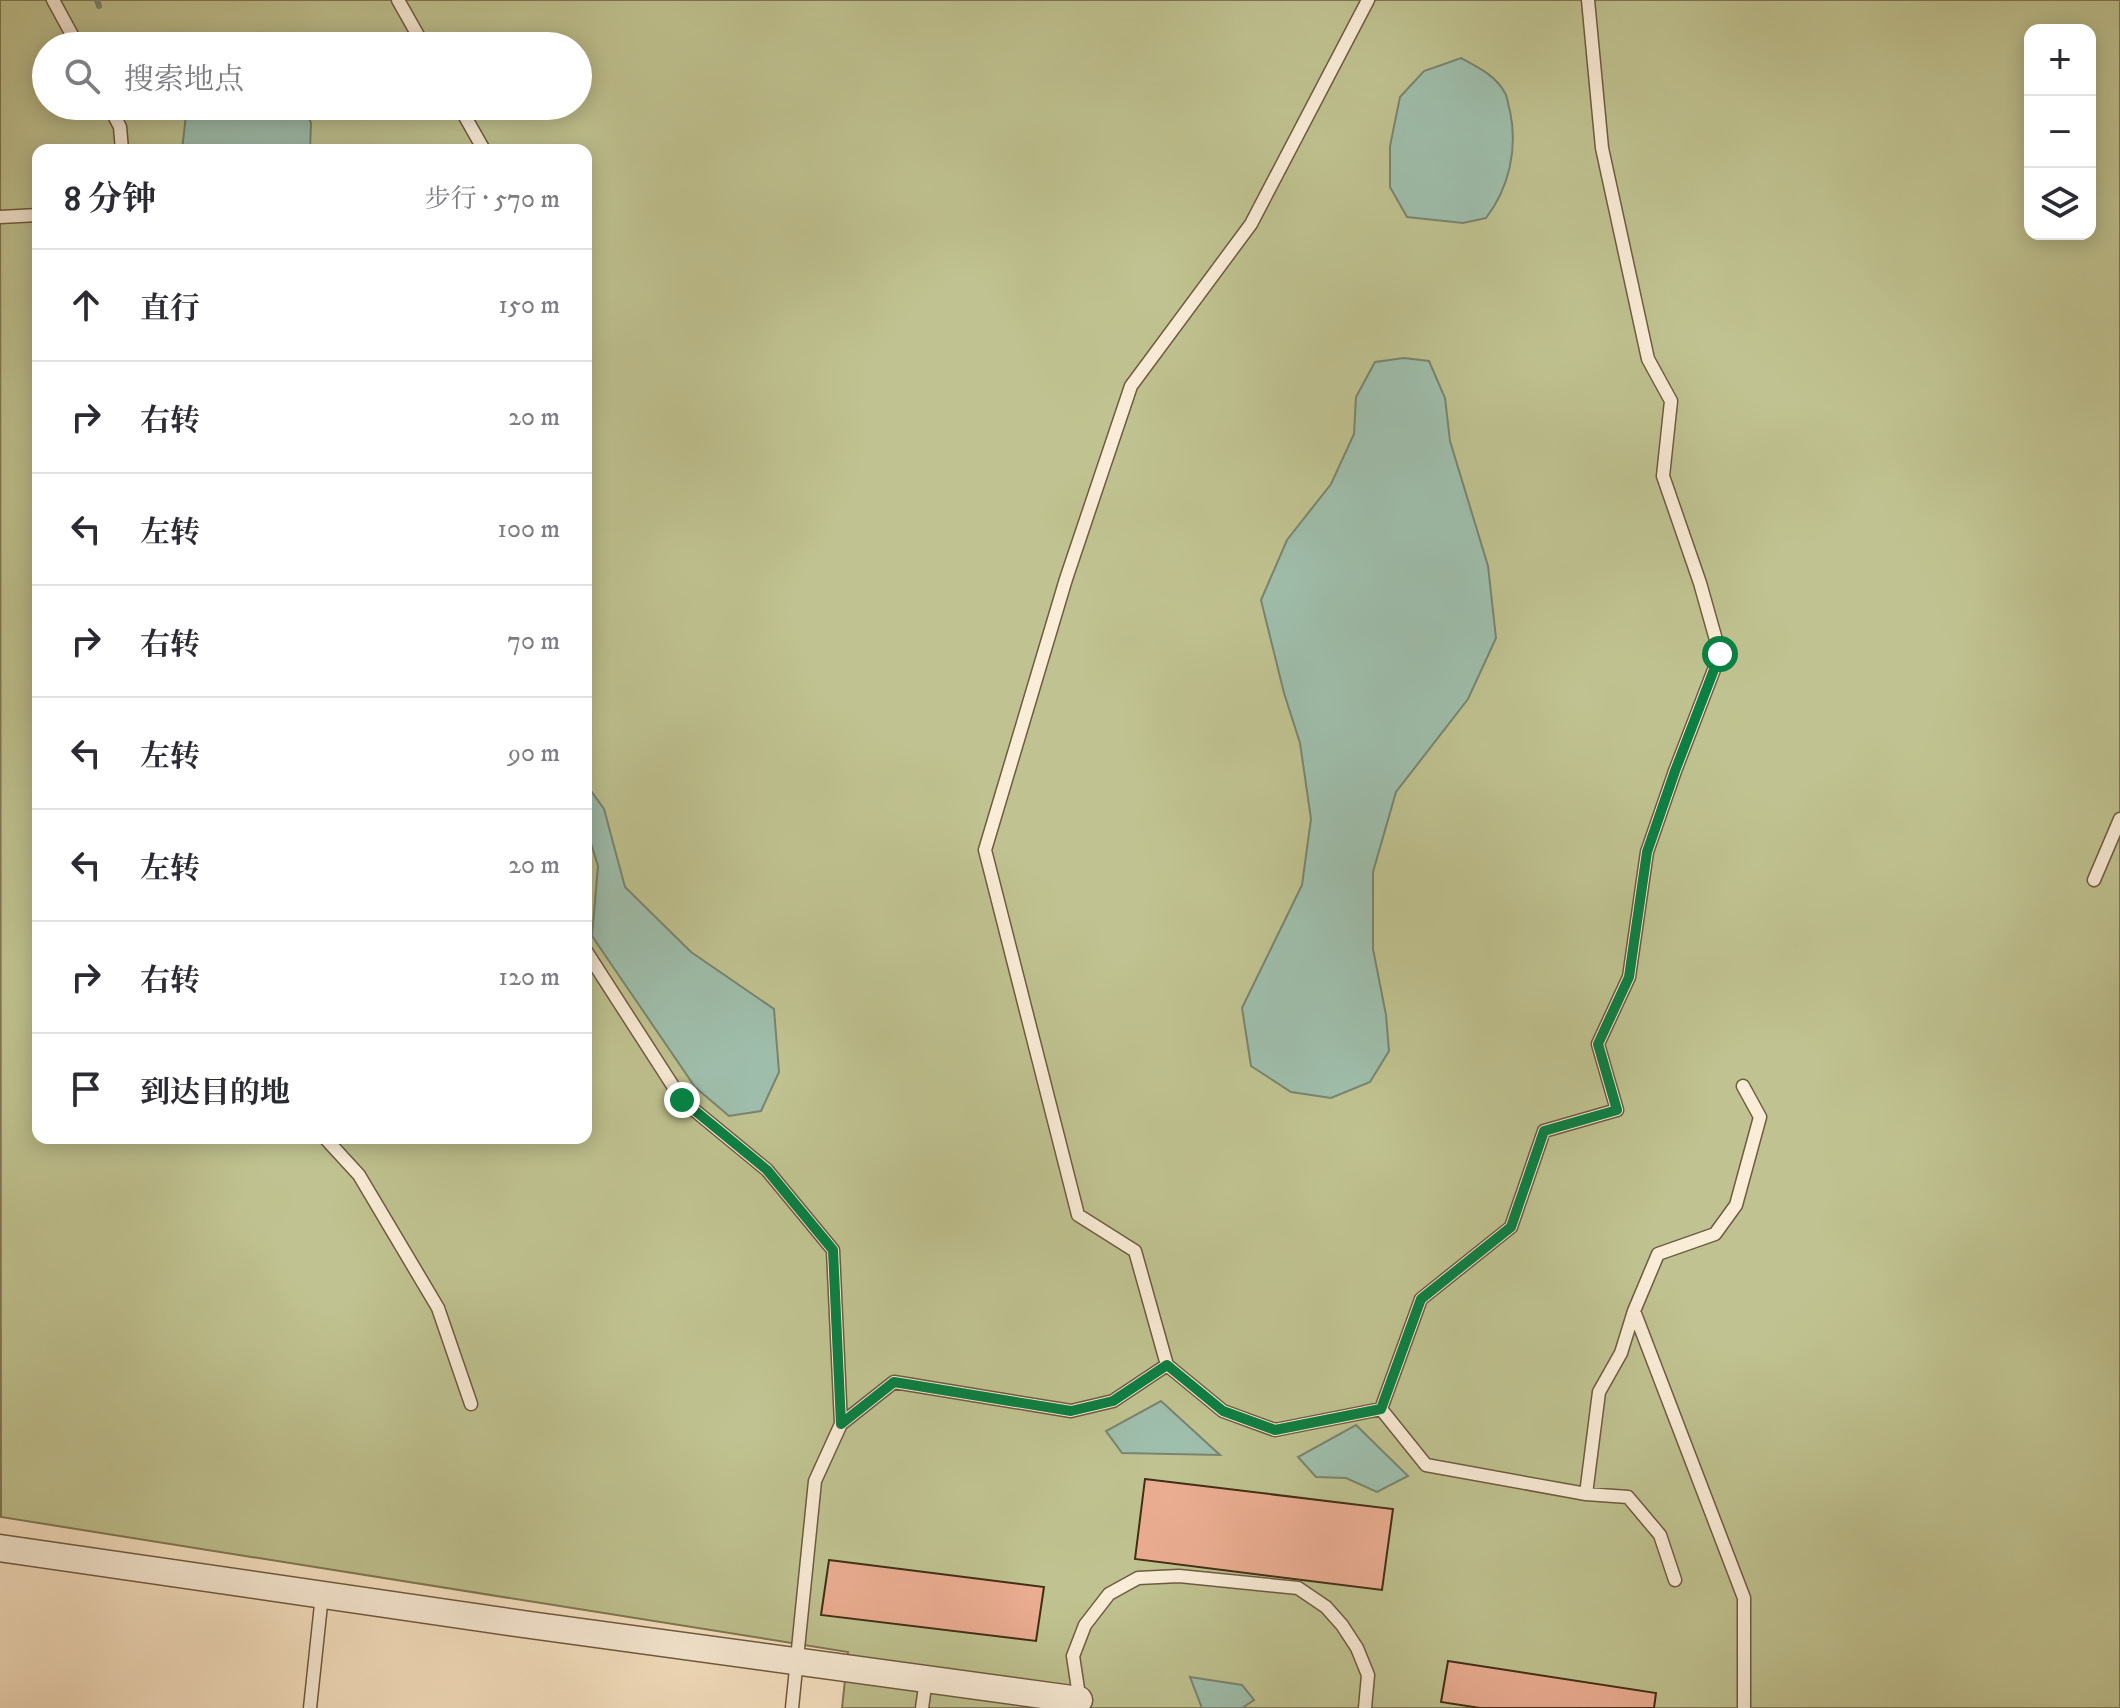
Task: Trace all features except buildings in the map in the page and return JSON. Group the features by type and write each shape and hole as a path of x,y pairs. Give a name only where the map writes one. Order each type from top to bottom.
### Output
{"street":[{"path":"0,1548 1081,1704"}],"lane":[{"path":"53,0 70,32"},
{"path":"398,0 416,32"},
{"path":"1368,0 1251,224 1131,386 1066,579 985,850 1078,1215 1135,1251 1167,1365 1223,1411 1275,1430 1381,1409"},
{"path":"1381,1409 1421,1299 1511,1227 1544,1131 1617,1110 1598,1044 1629,977 1647,852 1720,654 1700,583 1663,476 1671,401 1648,359 1602,148 1588,0"},
{"path":"116,120 121,144"},
{"path":"467,120 481,144"},
{"path":"0,217 32,215"},
{"path":"2094,880 2120,819"},
{"path":"592,960 682,1100 767,1170 833,1250 841,1424"},
{"path":"1586,1494 1599,1392 1621,1353 1634,1311 1658,1254 1715,1234 1736,1205 1760,1117 1743,1086"},
{"path":"331,1144 359,1175 438,1308 471,1404"},
{"path":"1634,1311 1744,1598 1744,1708"},
{"path":"792,1708 815,1481 841,1424 894,1382 1071,1411 1113,1401 1167,1365"},
{"path":"1381,1409 1426,1465 1586,1494 1628,1497 1660,1535 1675,1580"},
{"path":"1081,1704 1073,1656 1085,1625 1109,1594 1138,1578 1179,1576 1298,1588 1326,1607 1357,1648 1368,1675 1365,1708"},
{"path":"310,1708 322,1595"},
{"path":"922,1708 926,1680"}],"green space":[{"path":"0,0 2120,0 2120,1708 842,1708 848,1652 1,1517"}],"shaded area":[{"path":"1461,58 1492,77 1506,95 1513,140 1506,181 1486,218 1463,223 1407,217 1390,187 1390,146 1400,97 1424,71"},
{"path":"185,120 310,120 311,123 310,144 183,144"},
{"path":"1404,358 1429,361 1445,398 1450,441 1488,566 1496,638 1468,699 1396,792 1373,872 1373,949 1386,1015 1389,1051 1370,1082 1331,1098 1291,1092 1251,1066 1242,1008 1302,885 1311,819 1300,743 1261,600 1287,540 1331,484 1354,434 1356,397 1375,362"},
{"path":"592,792 604,809 625,887 691,952 774,1009 779,1072 761,1111 729,1116 695,1087 592,936 598,866 592,846"},
{"path":"1161,1401 1220,1455 1122,1453 1106,1431"},
{"path":"1356,1425 1408,1476 1377,1492 1346,1478 1316,1477 1298,1457"},
{"path":"1190,1677 1242,1685 1254,1700 1242,1708 1202,1708"}],"waterway":[{"path":"97,0 99,6"}],"route":[{"path":"682,1100 767,1170 833,1250 841,1424 894,1382 1071,1411 1113,1401 1167,1365 1223,1411 1275,1430 1381,1409 1421,1299 1511,1227 1544,1131 1617,1110 1598,1044 1629,977 1647,852 1720,654"}]}
